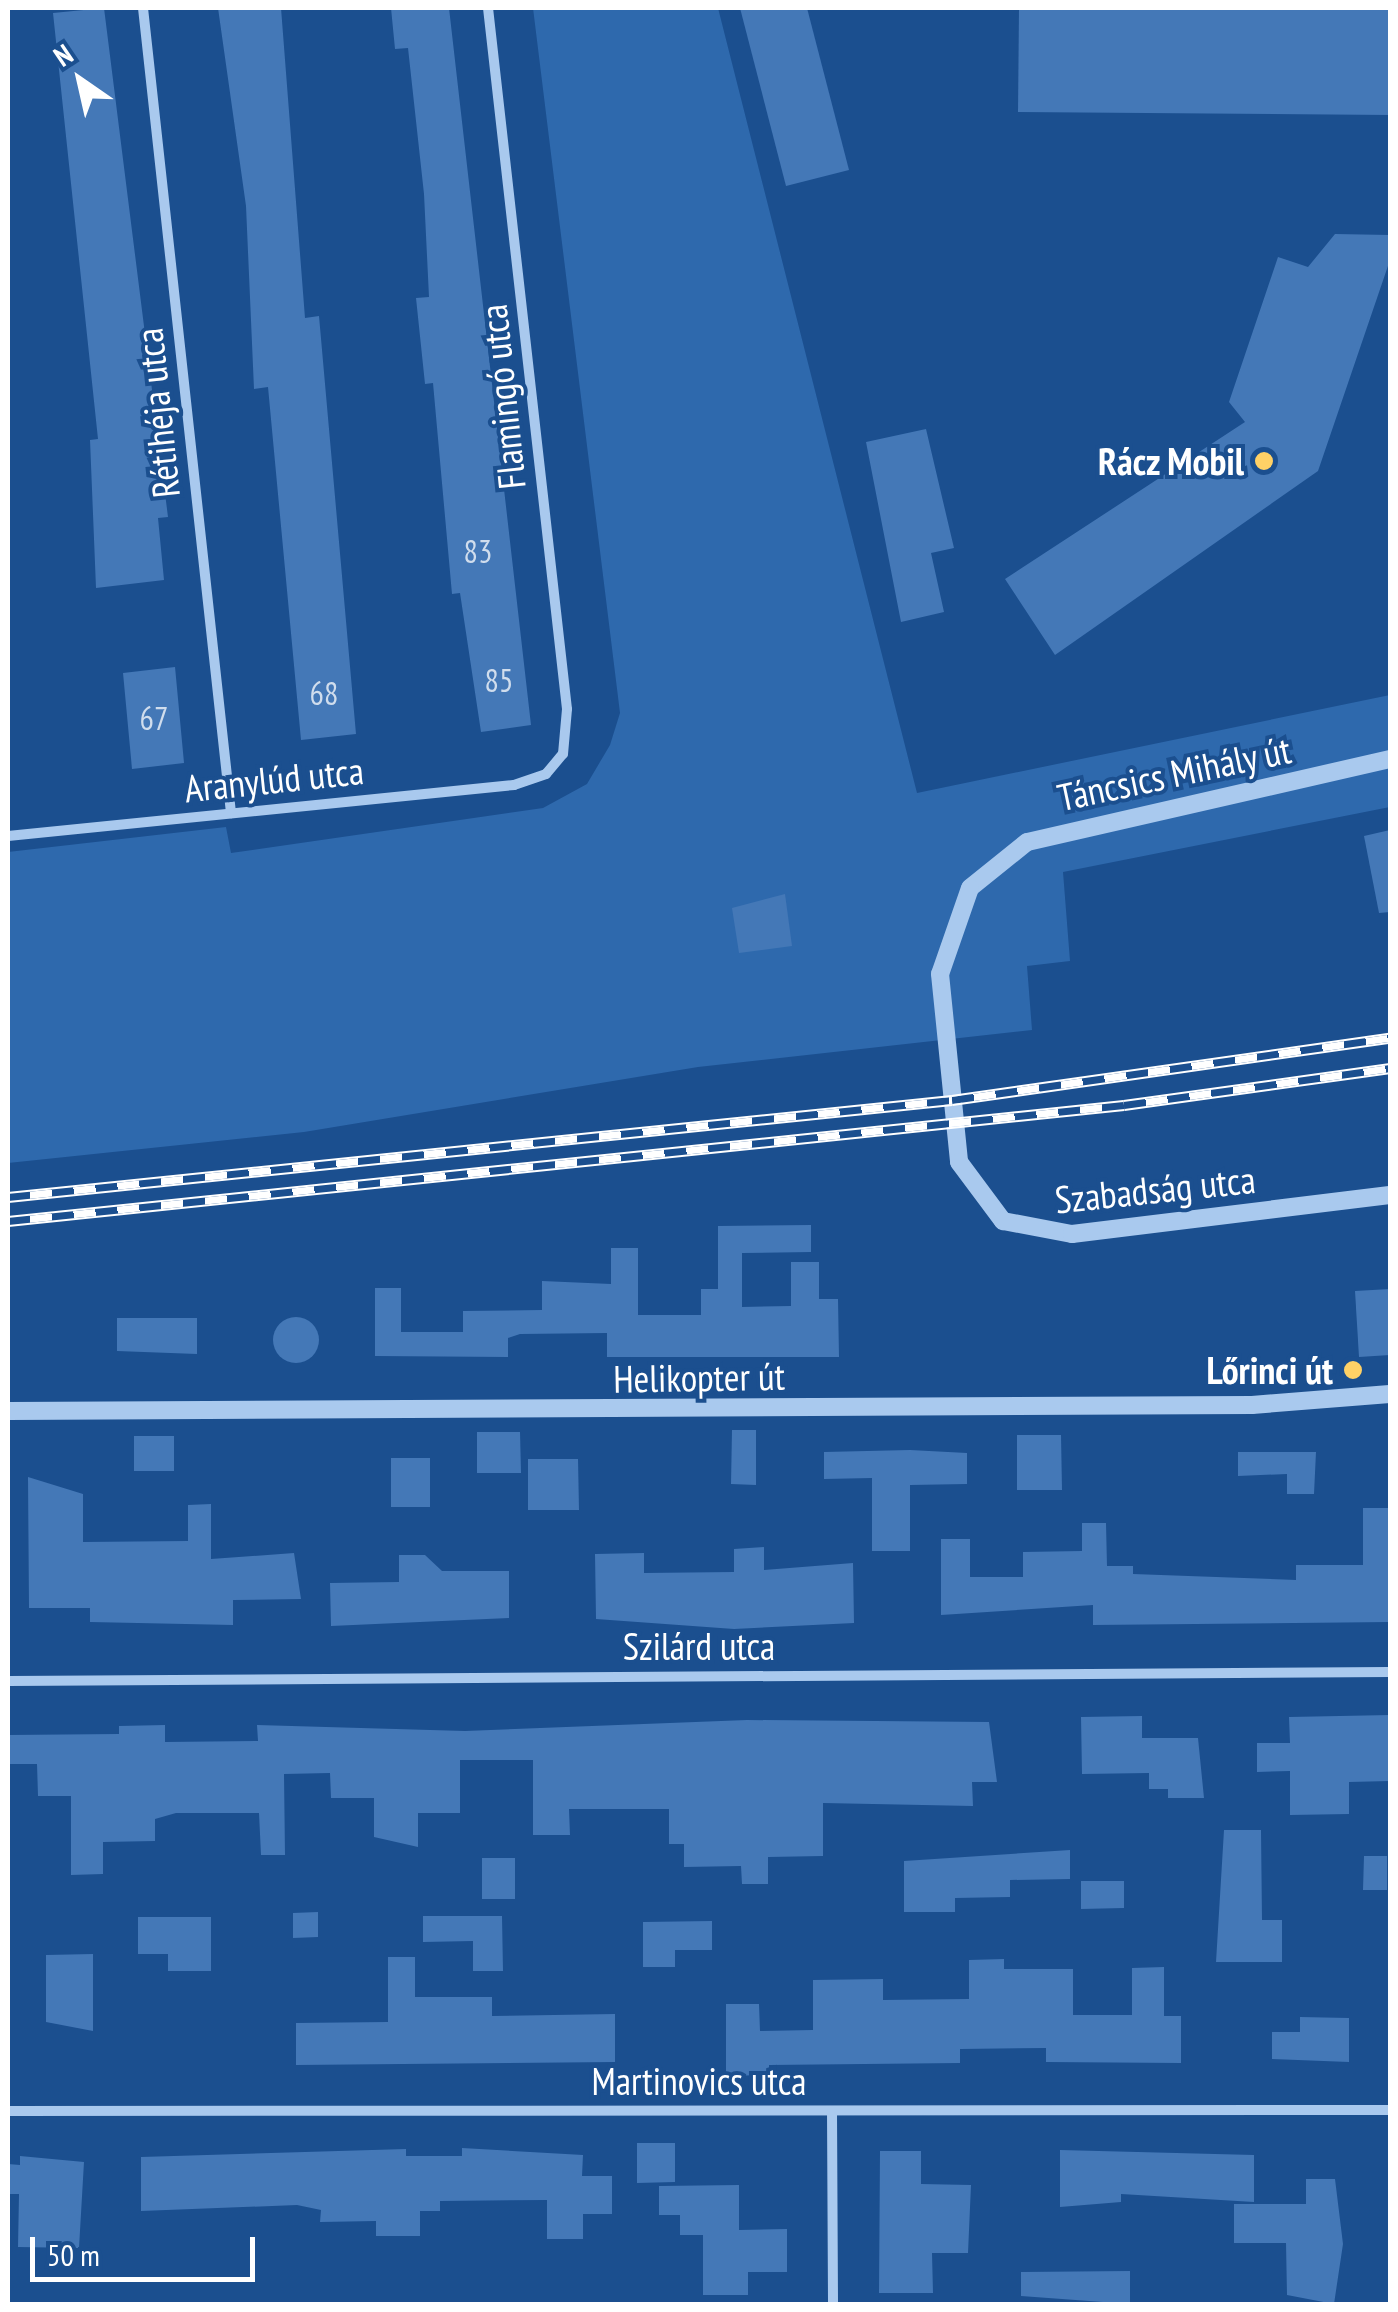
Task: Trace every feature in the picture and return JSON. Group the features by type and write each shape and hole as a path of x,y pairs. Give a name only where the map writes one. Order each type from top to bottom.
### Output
{"street":[{"name":"Rétihéja utca","path":"142,8 232,813"},
{"name":"Flamingó utca","path":"488,8 567,709 563,754 546,774"},
{"name":"Táncsics Mihály út","path":"959,1162 940,974 956,914 995,861 1069,826 1390,759"},
{"name":"Aranylúd utca","path":"8,836 514,785 546,774"},
{"name":"Szabadság utca","path":"959,1162 994,1214 1058,1235 1390,1196"},
{"name":"Helikopter út","path":"8,1411 1232,1405 1390,1394"},
{"name":"Szilárd utca","path":"8,1681 1390,1672"},
{"name":"Martinovics utca","path":"8,2112 1390,2110"},
{"path":"832,2111 833,2304"}],"shaded area":[{"path":"533,8 718,8 917,793 1390,695 1390,807 1063,872 1070,961 1027,966 1032,1030 698,1067 304,1132 8,1163 8,852 226,827 231,853 543,808 587,784 610,745 620,713"}],"building":[{"path":"104,8 168,517 158,518 164,580 96,588 90,440 98,439 53,13"},
{"path":"218,8 281,8 305,318 319,316 356,734 301,740 268,387 254,389 246,206"},
{"path":"391,8 449,8 531,725 481,732 460,593 452,594 433,383 425,384 416,298 429,297 424,194 408,48 395,49"},
{"path":"740,8 807,8 849,170 786,186"},
{"path":"1019,8 1390,8 1390,115 1018,112"},
{"path":"1335,234 1390,235 1390,260 1318,471 1055,655 1005,579 1245,422 1229,402 1278,257 1308,267"},
{"path":"926,429 954,548 931,553 944,612 901,622 866,442"},
{"path":"175,667 184,763 132,769 123,673"},
{"path":"1390,830 1390,912 1379,913 1364,836"},
{"path":"785,894 792,946 739,953 732,908"},
{"path":"811,1225 811,1252 742,1253 742,1307 791,1306 791,1262 819,1262 819,1299 838,1299 839,1357 607,1357 607,1333 520,1334 508,1338 508,1357 375,1356 375,1288 401,1288 401,1332 463,1332 463,1311 542,1310 542,1281 611,1284 611,1248 638,1248 638,1315 701,1315 701,1289 718,1289 718,1226"},
{"path":"1390,1289 1390,1355 1359,1357 1355,1291"},
{"path":"296,1317 313,1323 319,1340 313,1357 296,1363 279,1357 273,1340 279,1323"},
{"path":"117,1318 197,1318 197,1354 117,1351"},
{"path":"732,1430 756,1430 756,1485 731,1484"},
{"path":"477,1432 520,1432 521,1473 477,1473"},
{"path":"1017,1435 1061,1435 1062,1490 1017,1490"},
{"path":"134,1436 174,1436 174,1471 134,1471"},
{"path":"824,1452 967,1453 967,1484 910,1485 910,1551 872,1551 872,1478 824,1479"},
{"path":"1238,1452 1316,1452 1314,1494 1287,1494 1287,1474 1238,1476"},
{"path":"391,1458 430,1458 430,1507 391,1507"},
{"path":"528,1459 578,1459 579,1510 528,1510"},
{"path":"28,1477 83,1494 83,1542 188,1541 188,1505 211,1504 211,1559 294,1553 301,1599 233,1600 233,1625 90,1622 90,1608 29,1608"},
{"path":"1363,1508 1390,1508 1390,1622 1093,1625 1093,1605 941,1615 941,1539 970,1539 970,1577 1023,1577 1023,1552 1082,1551 1082,1523 1106,1523 1107,1566 1133,1566 1133,1574 1296,1580 1296,1565 1363,1565"},
{"path":"764,1547 764,1570 853,1563 854,1623 734,1629 596,1619 595,1554 644,1553 644,1573 734,1572 734,1549"},
{"path":"399,1555 425,1555 442,1571 509,1571 509,1618 331,1626 330,1583 399,1582"},
{"path":"1390,1715 1390,1781 1349,1782 1349,1814 1290,1815 1290,1771 1257,1772 1257,1743 1290,1743 1289,1717"},
{"path":"1142,1716 1142,1738 1198,1738 1204,1798 1168,1798 1168,1789 1149,1789 1149,1773 1082,1774 1081,1717"},
{"path":"747,1720 989,1722 997,1782 972,1782 973,1806 823,1803 823,1856 768,1857 768,1884 742,1884 741,1866 684,1867 684,1844 669,1844 669,1809 569,1809 570,1835 533,1835 533,1760 460,1760 460,1813 418,1813 418,1847 374,1837 374,1798 331,1798 330,1773 284,1774 285,1855 261,1855 259,1813 176,1813 155,1819 155,1841 103,1842 103,1874 71,1875 71,1796 38,1796 37,1764 8,1764 8,1735 119,1734 119,1726 165,1725 165,1742 258,1741 257,1725 465,1731"},
{"path":"1224,1830 1261,1830 1262,1920 1282,1920 1282,1962 1216,1962"},
{"path":"1070,1850 1070,1879 1010,1880 1010,1897 955,1898 955,1912 904,1912 904,1861"},
{"path":"1364,1856 1387,1856 1387,1890 1363,1890"},
{"path":"482,1858 515,1858 515,1899 482,1899"},
{"path":"1081,1881 1124,1881 1124,1908 1081,1909"},
{"path":"318,1912 318,1937 293,1938 293,1913"},
{"path":"423,1916 502,1916 503,1971 473,1971 473,1941 423,1942"},
{"path":"138,1917 211,1917 211,1971 168,1971 168,1954 138,1954"},
{"path":"712,1921 712,1950 675,1950 675,1967 643,1967 643,1922"},
{"path":"93,1954 93,2031 46,2022 46,1955"},
{"path":"388,1957 415,1957 415,1997 492,1997 492,2016 615,2014 615,2062 296,2065 296,2023 388,2022"},
{"path":"1004,1959 1004,1969 1073,1969 1073,2015 1132,2015 1132,1968 1164,1967 1164,2016 1181,2016 1181,2063 1046,2062 1046,2048 960,2049 960,2063 769,2065 769,2075 726,2076 726,2004 759,2004 760,2031 813,2030 813,1980 883,1979 883,2000 969,1999 969,1960"},
{"path":"1300,2017 1349,2018 1349,2062 1272,2059 1272,2032 1300,2032"},
{"path":"637,2143 675,2143 675,2182 637,2183"},
{"path":"462,2148 583,2155 582,2176 612,2176 612,2214 583,2214 583,2239 547,2239 547,2200 440,2201 440,2211 420,2211 420,2236 376,2236 376,2221 320,2222 321,2210 297,2205 141,2211 141,2157 406,2149 406,2156 462,2156"},
{"path":"1060,2150 1254,2155 1254,2202 1121,2194 1121,2202 1060,2207"},
{"path":"880,2151 921,2151 921,2184 971,2185 968,2253 932,2253 933,2293 879,2293"},
{"path":"20,2156 84,2162 79,2248 18,2247 19,2194 8,2194 8,2164 20,2165"},
{"path":"1306,2179 1335,2179 1343,2244 1334,2304 1287,2295 1286,2243 1234,2243 1234,2204 1306,2204"},
{"path":"739,2185 739,2230 787,2229 787,2272 748,2272 748,2295 703,2295 703,2235 680,2235 680,2215 659,2215 659,2186"},
{"path":"1130,2271 1130,2304 1021,2296 1021,2272"}],"railway":[{"path":"8,1197 952,1100 1390,1038"},
{"path":"8,1221 1124,1105 1390,1068"}],"place":[{"name":"Rácz Mobil","path":"1264,461"},
{"name":"Lőrinci út","path":"1353,1370"}]}
